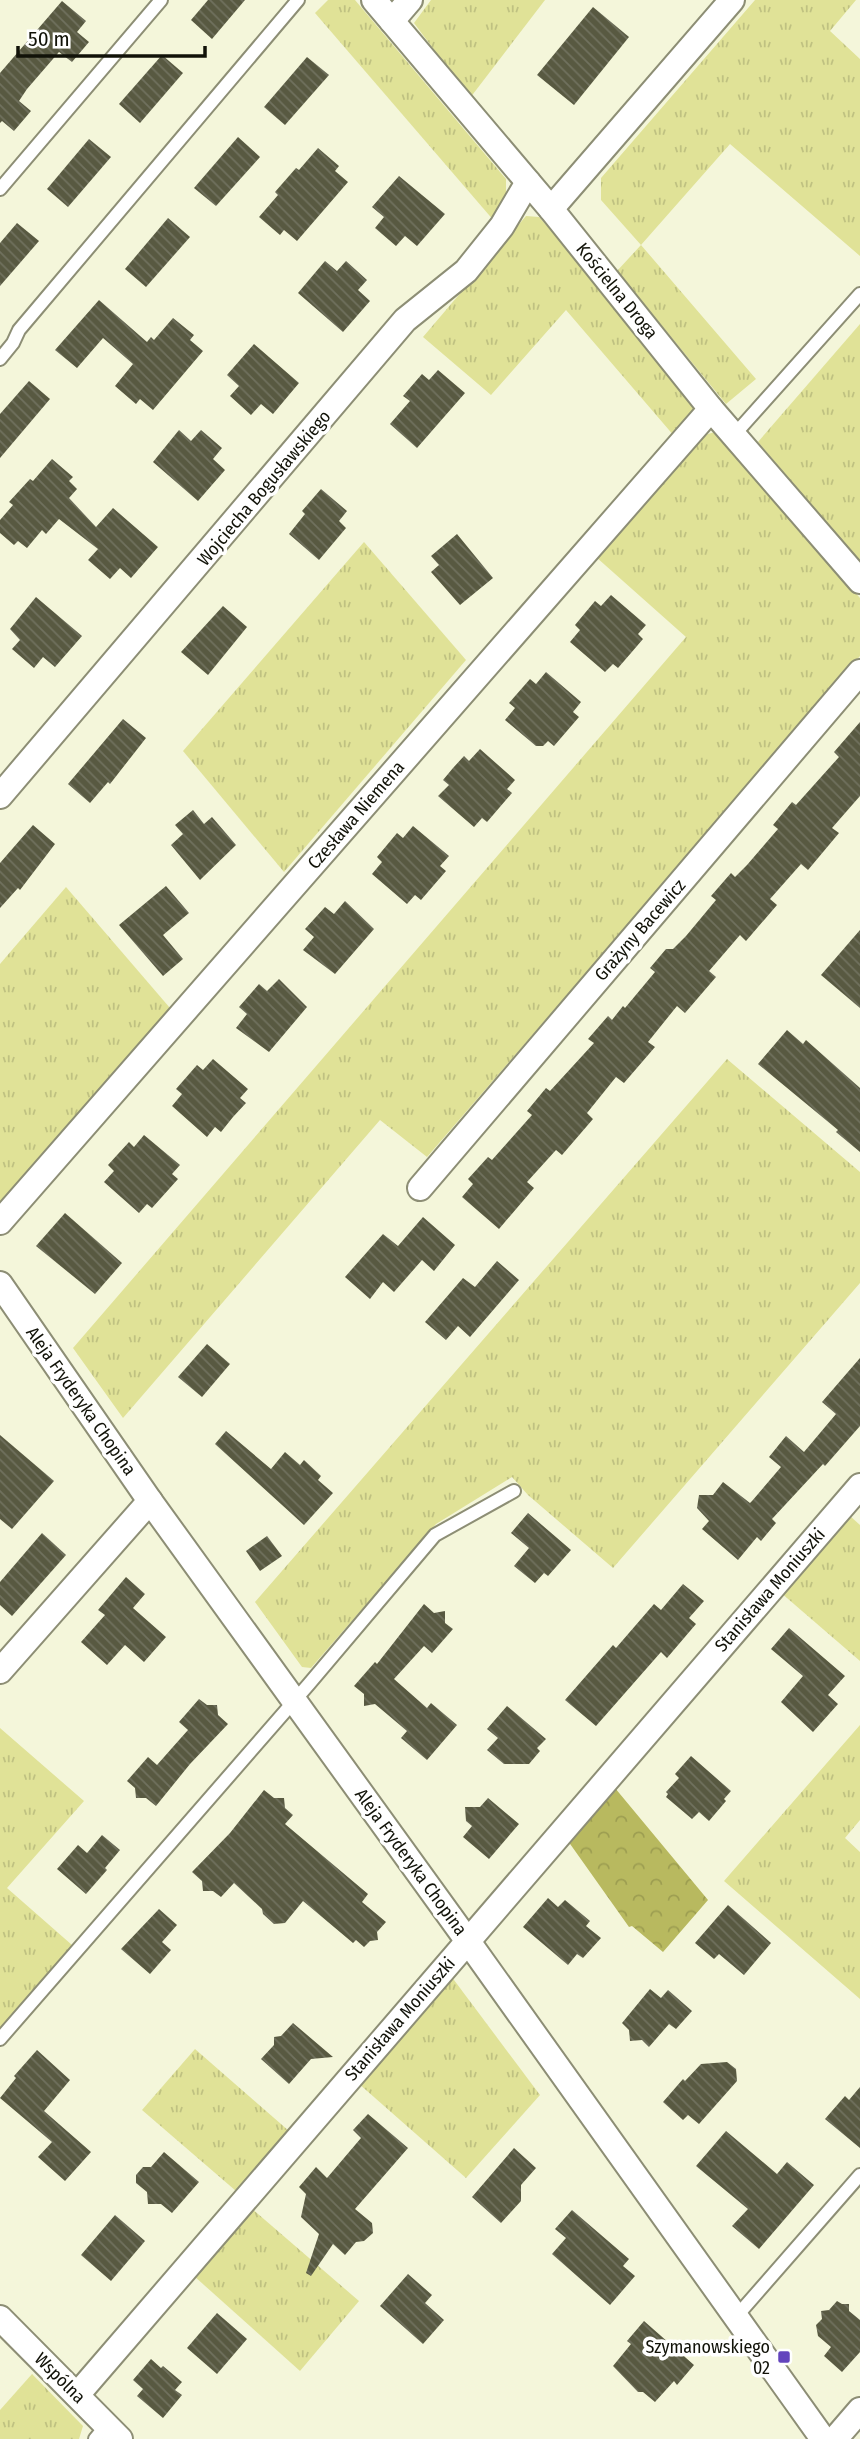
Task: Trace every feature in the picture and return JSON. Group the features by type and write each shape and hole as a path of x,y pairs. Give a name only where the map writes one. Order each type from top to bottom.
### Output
{"street":[{"name":"Kościelna Droga","path":"374,0 551,209 711,409 860,580"},
{"path":"392,22 410,0"},
{"path":"551,209 732,0"},
{"name":"Wojciecha Bogusławskiego","path":"0,796 405,320 466,271 502,226 528,182"},
{"name":"Czesława Niemena","path":"0,1222 711,409"},
{"name":"Grażyny Bacewicz","path":"420,1188 860,672"},
{"name":"Aleja Fryderyka Chopina","path":"0,1284 150,1501 823,2439"},
{"name":"Stanisława Moniuszki","path":"77,2395 860,1486"},
{"path":"0,1671 150,1501"},
{"name":"Wspólna","path":"0,2318 77,2395 107,2434"},
{"path":"835,2439 860,2410"}],"lane":[{"path":"0,189 161,0"},
{"path":"0,359 13,343 19,330 298,0"},
{"path":"735,434 860,294"},
{"path":"0,2039 435,1535 514,1492"},
{"path":"735,2318 860,2175"}],"green space":[{"path":"328,0 355,0 506,179 506,197 495,222 315,13"},
{"path":"431,0 545,0 470,98 414,23"},
{"path":"755,0 856,0 830,31 860,59 860,256 730,144 641,245 601,200 601,178"},
{"path":"526,216 539,217 594,279 697,412 675,437 566,310 491,395 423,337"},
{"path":"641,245 756,379 726,404 617,271"},
{"path":"860,324 860,562 758,442"},
{"path":"715,432 860,598 860,656 427,1157 380,1120 123,1418 73,1348 686,637 596,557 701,436"},
{"path":"364,542 466,660 284,872 183,751"},
{"path":"66,887 170,1008 0,1203 0,964"},
{"path":"727,1059 860,1172 860,1283 613,1568 528,1495 512,1477 436,1524 311,1668 302,1667 255,1602"},
{"path":"850,1516 860,1525 860,1661 780,1592"},
{"path":"860,1725 860,1820 845,1838 860,1852 860,1999 724,1881"},
{"path":"0,1728 84,1801 7,1888 72,1945 0,2028"},
{"path":"615,1788 708,1900 663,1952 632,1926 629,1927 568,1841"},
{"path":"451,1976 540,2095 466,2178 358,2083"},
{"path":"195,2049 289,2131 236,2191 142,2110"},
{"path":"251,2208 359,2301 300,2371 194,2276"},
{"path":"32,2374 83,2426 79,2439 0,2439 0,2410"}],"building":[{"path":"208,0 245,0 212,39 191,20"},
{"path":"62,1 86,21 77,32 89,42 72,62 59,52 27,89 19,101 31,111 14,131 2,121 0,123 0,73"},
{"path":"593,7 629,37 574,105 537,75"},
{"path":"162,55 183,73 140,123 119,104"},
{"path":"307,57 329,75 285,125 264,107"},
{"path":"238,137 260,157 216,206 194,188"},
{"path":"89,139 111,157 68,207 47,189"},
{"path":"318,148 339,166 335,171 348,182 297,241 284,230 280,235 259,217 278,195 275,192"},
{"path":"399,176 445,214 417,246 405,236 396,246 375,228 384,217 372,207"},
{"path":"168,218 190,237 146,287 125,269"},
{"path":"17,223 39,241 0,286 0,243"},
{"path":"325,261 337,271 346,261 367,280 358,290 370,301 343,332 298,293"},
{"path":"99,300 147,342 151,337 154,340 173,318 194,335 190,340 203,351 153,410 140,399 136,404 115,386 133,364 103,338 77,368 55,350"},
{"path":"254,344 299,383 273,414 261,404 251,415 230,396 239,386 227,375"},
{"path":"438,370 465,393 417,448 390,424 410,401 403,396 422,374 429,380"},
{"path":"29,381 50,399 0,458 0,414"},
{"path":"179,430 191,441 201,430 222,448 213,459 225,470 198,501 153,462"},
{"path":"52,459 73,477 69,481 77,489 69,498 96,527 113,508 158,547 131,578 120,568 110,579 88,560 98,549 59,519 46,534 42,530 27,548 18,541 14,545 0,533 0,520 13,505 9,502 30,479 33,481"},
{"path":"321,489 347,511 339,521 346,528 319,560 289,534 305,514 302,511"},
{"path":"457,534 493,578 460,605 431,572 439,565 431,556"},
{"path":"611,595 646,625 638,634 643,639 618,668 613,664 605,672 570,642 580,630 575,625 595,601 601,606"},
{"path":"36,597 82,636 55,667 43,657 34,668 12,649 20,640 10,629"},
{"path":"223,606 247,627 208,675 181,652"},
{"path":"546,672 581,702 573,712 579,717 554,746 548,741 543,746 536,746 505,720 515,708 509,703 530,679 536,684"},
{"path":"123,719 146,738 110,784 108,782 90,803 68,784"},
{"path":"860,722 860,796 832,828 839,833 808,870 801,864 770,899 777,905 746,941 740,935 709,971 716,977 685,1013 677,1006 648,1042 655,1047 624,1083 616,1077 587,1113 593,1119 562,1155 556,1150 527,1182 534,1188 499,1229 462,1197 473,1184 468,1179 488,1157 492,1160 532,1115 527,1111 546,1088 550,1091 594,1043 588,1039 608,1016 612,1020 623,1006 625,1008 655,972 650,968 666,949 673,949 686,936 716,900 711,896 731,873 735,877 747,865 778,829 773,825 792,802 796,805 839,757 834,752"},
{"path":"480,749 515,780 507,789 512,793 487,822 482,818 474,827 438,796 449,785 443,780 453,768 464,756 469,761"},
{"path":"193,810 204,824 212,817 236,845 200,880 171,845 183,834 175,825"},
{"path":"33,825 55,844 20,890 18,888 0,908 0,863"},
{"path":"413,826 449,856 440,866 446,871 421,900 415,895 407,904 372,874 382,862 377,857 397,833 403,838"},
{"path":"166,886 189,913 163,935 183,959 163,976 119,925"},
{"path":"345,901 374,929 335,974 303,950 314,937 305,929 325,907 334,914"},
{"path":"860,930 860,1008 821,975"},
{"path":"279,979 307,1007 269,1052 236,1028 247,1014 239,1007 259,984 267,991"},
{"path":"787,1030 803,1044 806,1040 860,1088 860,1152 836,1132 838,1130 758,1064"},
{"path":"213,1059 248,1089 240,1098 246,1103 221,1132 215,1127 207,1137 172,1106 182,1094 176,1089 197,1065 203,1070"},
{"path":"144,1135 180,1165 172,1174 178,1179 152,1208 147,1204 139,1213 104,1182 114,1171 108,1165 129,1142 134,1147"},
{"path":"65,1213 122,1263 95,1294 36,1246"},
{"path":"423,1217 455,1245 434,1271 422,1260 394,1292 383,1282 370,1299 345,1277 383,1234 398,1246"},
{"path":"497,1261 519,1280 470,1337 458,1326 446,1340 425,1322 463,1278 475,1287"},
{"path":"207,1344 230,1364 202,1397 178,1377"},
{"path":"860,1358 860,1426 772,1519 776,1523 761,1541 757,1537 738,1560 702,1529 709,1521 697,1508 699,1495 713,1495 723,1482 750,1503 781,1467 769,1457 786,1436 804,1452 836,1414 822,1402"},
{"path":"226,1431 271,1469 285,1452 300,1465 304,1460 321,1476 318,1480 333,1493 304,1525 215,1444"},
{"path":"0,1435 54,1481 12,1529 0,1519"},
{"path":"528,1513 571,1550 548,1576 544,1573 535,1583 514,1566 529,1548 511,1533"},
{"path":"42,1533 66,1555 12,1616 0,1605 0,1582"},
{"path":"267,1536 282,1556 260,1571 246,1551"},
{"path":"126,1577 145,1594 133,1608 166,1637 144,1662 125,1645 107,1665 81,1642 105,1615 98,1610"},
{"path":"683,1584 704,1601 689,1618 696,1624 667,1658 661,1652 596,1726 565,1700 613,1645 616,1648 654,1604 661,1610"},
{"path":"424,1604 434,1613 445,1611 445,1623 453,1629 432,1653 424,1646 394,1679 427,1708 431,1703 457,1725 427,1760 401,1738 407,1731 375,1704 364,1706 364,1694 354,1686 375,1662 377,1664"},
{"path":"789,1628 845,1676 828,1695 838,1704 813,1732 781,1702 803,1676 771,1649"},
{"path":"199,1699 207,1705 217,1705 218,1715 228,1724 190,1764 156,1806 146,1798 136,1798 135,1788 127,1781 148,1757 157,1765 188,1730 179,1722"},
{"path":"507,1706 546,1739 537,1748 540,1751 529,1764 504,1764 487,1750 498,1738 487,1729"},
{"path":"691,1756 731,1791 709,1821 699,1812 692,1819 666,1797 666,1792 679,1778 675,1774"},
{"path":"264,1790 274,1798 284,1798 285,1808 293,1815 285,1824 368,1894 362,1902 386,1922 377,1932 378,1940 370,1941 364,1947 356,1940 353,1943 303,1901 285,1923 274,1924 234,1883 221,1897 213,1891 203,1891 202,1881 192,1872 230,1833"},
{"path":"488,1798 519,1824 489,1859 463,1837 472,1826 466,1821 465,1807 480,1807"},
{"path":"102,1835 120,1850 86,1894 57,1869 78,1845 87,1853"},
{"path":"548,1898 558,1907 565,1900 590,1921 586,1926 601,1938 583,1958 577,1954 568,1965 523,1927"},
{"path":"728,1905 771,1943 744,1975 719,1954 714,1959 695,1943"},
{"path":"159,1909 177,1925 162,1942 171,1950 150,1974 121,1949"},
{"path":"650,1989 661,1998 668,1990 692,2011 676,2029 669,2024 649,2047 642,2040 630,2041 629,2030 622,2023"},
{"path":"293,2023 333,2057 311,2059 289,2084 261,2059 274,2045 274,2037 281,2036"},
{"path":"37,2050 70,2080 44,2111 91,2152 65,2181 38,2157 52,2142 0,2098 16,2078 14,2076"},
{"path":"727,2062 736,2069 737,2081 699,2124 688,2115 683,2120 663,2102 683,2079 685,2081 701,2064"},
{"path":"860,2087 860,2148 825,2119 845,2096 849,2100"},
{"path":"368,2114 408,2148 355,2209 372,2223 373,2233 364,2241 356,2242 345,2255 333,2244 311,2276 306,2273 319,2234 301,2217 306,2194 299,2187 316,2167 327,2178 361,2138 353,2130"},
{"path":"726,2131 777,2174 787,2162 814,2185 759,2249 732,2226 748,2209 696,2166"},
{"path":"514,2148 536,2168 521,2185 521,2201 501,2223 472,2197"},
{"path":"164,2152 199,2182 172,2213 161,2204 148,2204 147,2192 136,2183 136,2175 143,2167 151,2167"},
{"path":"572,2210 629,2259 623,2266 635,2276 610,2305 552,2254 566,2238 555,2229"},
{"path":"115,2215 145,2241 111,2281 81,2255"},
{"path":"408,2274 432,2295 425,2303 444,2320 423,2344 380,2306"},
{"path":"837,2301 849,2304 849,2311 860,2320 860,2352 842,2372 824,2356 831,2347 818,2336 816,2325 822,2319 821,2311 829,2310"},
{"path":"217,2313 247,2339 217,2374 187,2348"},
{"path":"644,2321 694,2365 677,2385 674,2381 655,2402 643,2392 638,2392 613,2366 631,2344 627,2341"},
{"path":"151,2359 182,2382 175,2390 182,2395 163,2418 137,2396 143,2389 133,2380"}],"place":[{"name":"Szymanowskiego 02","path":"784,2357"}]}
